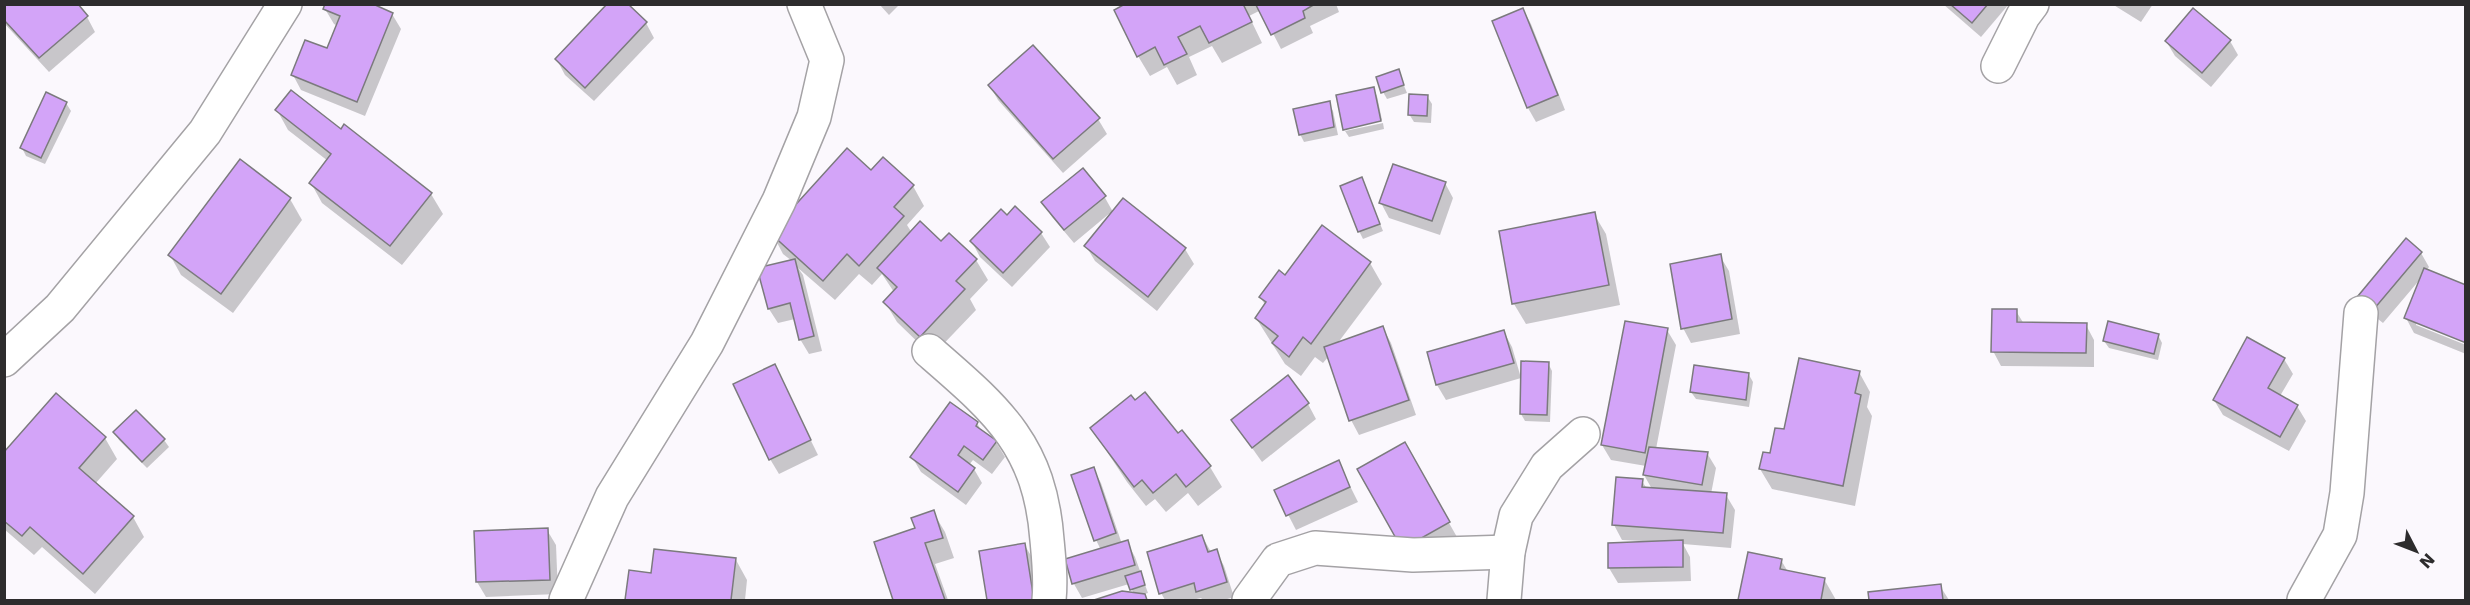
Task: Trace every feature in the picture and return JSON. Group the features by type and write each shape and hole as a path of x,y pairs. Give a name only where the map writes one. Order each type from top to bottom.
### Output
{"street":[{"path":"4,360 60,308 206,132 285,4"},
{"path":"566,600 612,497 707,343 779,201 814,117 827,60 804,4"},
{"path":"1998,66 2023,16 2032,4"},
{"path":"2304,600 2340,535 2347,493 2361,313"},
{"path":"929,351 984,399 1017,439 1032,467 1045,518 1051,585 1049,600"},
{"path":"1504,600 1508,552 1516,516 1547,466 1583,434"},
{"path":"1249,600 1278,560 1316,548 1413,555 1508,552"}],"building":[{"path":"4,4 78,4 88,16 39,58 4,20"},
{"path":"325,4 373,4 393,13 357,102 291,75 305,40 327,48 340,16 323,9"},
{"path":"607,4 628,4 647,22 585,88 555,59"},
{"path":"1125,4 1243,4 1252,22 1209,43 1200,26 1178,37 1187,54 1164,65 1155,47 1137,57 1114,10"},
{"path":"1315,4 1303,11 1305,18 1271,35 1256,5"},
{"path":"1950,4 1988,4 1972,23"},
{"path":"1523,8 1558,95 1527,108 1492,21"},
{"path":"2193,8 2231,40 2202,73 2165,41"},
{"path":"1033,45 1100,118 1053,159 988,85"},
{"path":"1399,69 1404,85 1381,93 1376,77"},
{"path":"1374,87 1381,121 1343,130 1336,95"},
{"path":"291,90 341,129 344,124 432,193 390,246 309,183 331,154 275,110"},
{"path":"46,92 67,102 41,158 20,148"},
{"path":"1409,94 1428,95 1427,116 1408,115"},
{"path":"1330,101 1334,127 1299,135 1293,109"},
{"path":"847,148 871,170 883,157 914,185 894,207 904,216 859,266 847,254 823,281 770,233"},
{"path":"240,159 291,198 221,294 168,255"},
{"path":"1393,164 1446,182 1432,221 1379,203"},
{"path":"1083,168 1106,196 1064,230 1041,202"},
{"path":"1362,177 1380,224 1358,232 1340,186"},
{"path":"1123,198 1186,248 1148,297 1084,246"},
{"path":"1015,206 1042,232 1003,273 970,241 1001,209 1007,215"},
{"path":"1595,212 1609,285 1512,304 1499,231"},
{"path":"920,221 941,241 949,233 977,259 956,281 965,289 920,337 883,302 897,287 877,268"},
{"path":"1322,225 1371,262 1311,344 1303,337 1289,357 1272,343 1278,336 1255,318 1266,302 1259,297 1279,270 1285,275"},
{"path":"2406,238 2422,252 2374,309 2358,296"},
{"path":"1721,254 1732,319 1681,329 1670,264"},
{"path":"795,259 814,336 799,340 790,303 768,309 757,268"},
{"path":"2424,268 2466,285 2466,343 2404,318"},
{"path":"1992,309 2017,309 2017,322 2087,323 2086,353 1991,352"},
{"path":"1625,321 1668,328 1645,453 1601,445"},
{"path":"2108,321 2159,334 2154,354 2103,341"},
{"path":"1383,326 1409,400 1349,421 1324,347"},
{"path":"1504,330 1514,363 1436,385 1427,352"},
{"path":"2247,337 2285,358 2268,388 2298,405 2280,437 2213,400"},
{"path":"1799,358 1860,371 1855,393 1861,395 1843,486 1759,469 1763,452 1770,453 1775,428 1784,429"},
{"path":"1521,361 1549,362 1547,415 1520,414"},
{"path":"775,364 811,440 769,460 733,384"},
{"path":"1694,365 1749,373 1746,400 1690,392"},
{"path":"1288,375 1309,403 1252,448 1231,420"},
{"path":"1145,392 1178,433 1182,430 1211,466 1186,487 1176,474 1153,493 1142,480 1134,487 1090,428 1131,395 1135,400"},
{"path":"56,393 106,437 79,468 134,516 83,574 30,527 22,536 4,521 4,452"},
{"path":"950,402 978,422 976,426 997,441 983,460 964,446 958,455 975,468 958,492 910,457"},
{"path":"136,410 165,439 142,462 113,432"},
{"path":"1405,442 1450,522 1402,549 1357,469"},
{"path":"1649,447 1708,452 1702,485 1643,475"},
{"path":"1339,460 1350,487 1286,516 1274,490"},
{"path":"1094,467 1116,533 1094,541 1071,475"},
{"path":"1616,477 1643,479 1642,487 1727,493 1723,533 1612,525"},
{"path":"934,510 943,538 925,543 945,600 893,600 874,542 915,528 911,518"},
{"path":"548,528 550,580 476,582 474,531"},
{"path":"1202,535 1208,552 1217,549 1227,582 1196,592 1194,583 1159,594 1147,552"},
{"path":"1128,540 1135,565 1072,584 1065,559"},
{"path":"1683,540 1683,567 1608,568 1608,543"},
{"path":"1025,543 1034,600 987,600 979,551"},
{"path":"654,549 736,558 731,600 625,600 629,570 651,573"},
{"path":"1748,552 1782,559 1780,569 1825,578 1821,600 1738,600"},
{"path":"1141,571 1145,585 1130,590 1125,576"},
{"path":"1941,584 1943,600 1869,600 1868,592"},
{"path":"1122,591 1145,594 1147,600 1094,600"}]}
